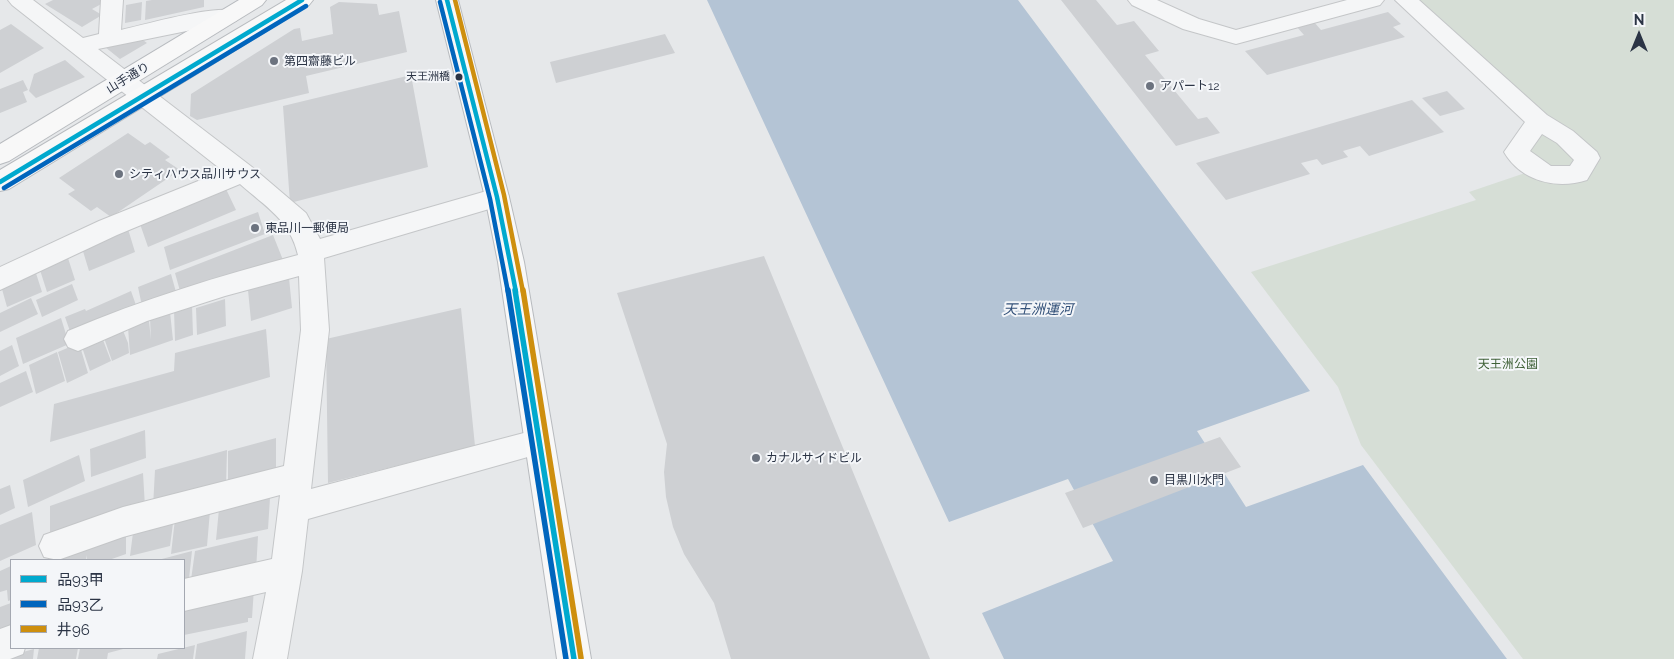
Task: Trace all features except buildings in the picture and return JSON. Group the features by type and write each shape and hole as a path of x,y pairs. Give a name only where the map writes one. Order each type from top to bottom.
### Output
{"highway":[{"name":"山手通り","path":"0,182 134,88 222,8 255,0"},
{"name":"山手通り","path":"0,155 134,88 302,0"},
{"path":"447,0 497,198 510,262 574,659"}],"street":[{"path":"19,0 243,173 297,220 311,257 316,330 286,570 270,659"},
{"path":"110,39 112,0"},
{"path":"1139,0 1191,24 1236,37 1373,0"},
{"path":"1406,0 1538,121 1565,137 1588,158 1578,174 1560,178 1506,155 1538,121"},
{"path":"78,46 222,8"},
{"path":"0,279 108,228 243,173"},
{"path":"78,339 139,313 497,198"},
{"path":"294,508 539,442"},
{"path":"55,546 123,522 298,476"},
{"path":"185,595 286,570"}],"green space":[{"name":"天王洲公園","path":"1406,0 1674,0 1674,659 1523,659 1361,445 1338,387 1251,272 1476,200 1469,192 1531,171 1516,152 1538,121"}],"water":[{"name":"天王洲運河","path":"707,0 1018,0 1310,391 1197,431 1246,507 1363,465 1507,659 1004,659 982,613 1113,561 1068,479 949,522"}],"transit line":[{"name":"品93甲","path":"0,182 302,0"},
{"name":"品93甲","path":"447,0 497,197 511,262 574,659"},
{"name":"井96","path":"455,0 504,195 518,260 581,658"},
{"name":"品93乙","path":"440,2 490,199 504,263 566,659"},
{"name":"品93乙","path":"4,188 306,6"}],"place":[{"name":"第四齋藤ビル","path":"274,61"},
{"name":"天王洲橋","path":"459,77"},
{"name":"アパート12","path":"1150,86"},
{"name":"シティハウス品川サウス","path":"119,174"},
{"name":"東品川一郵便局","path":"255,228"},
{"name":"カナルサイドビル","path":"756,458"},
{"name":"目黒川水門","path":"1154,480"}]}
